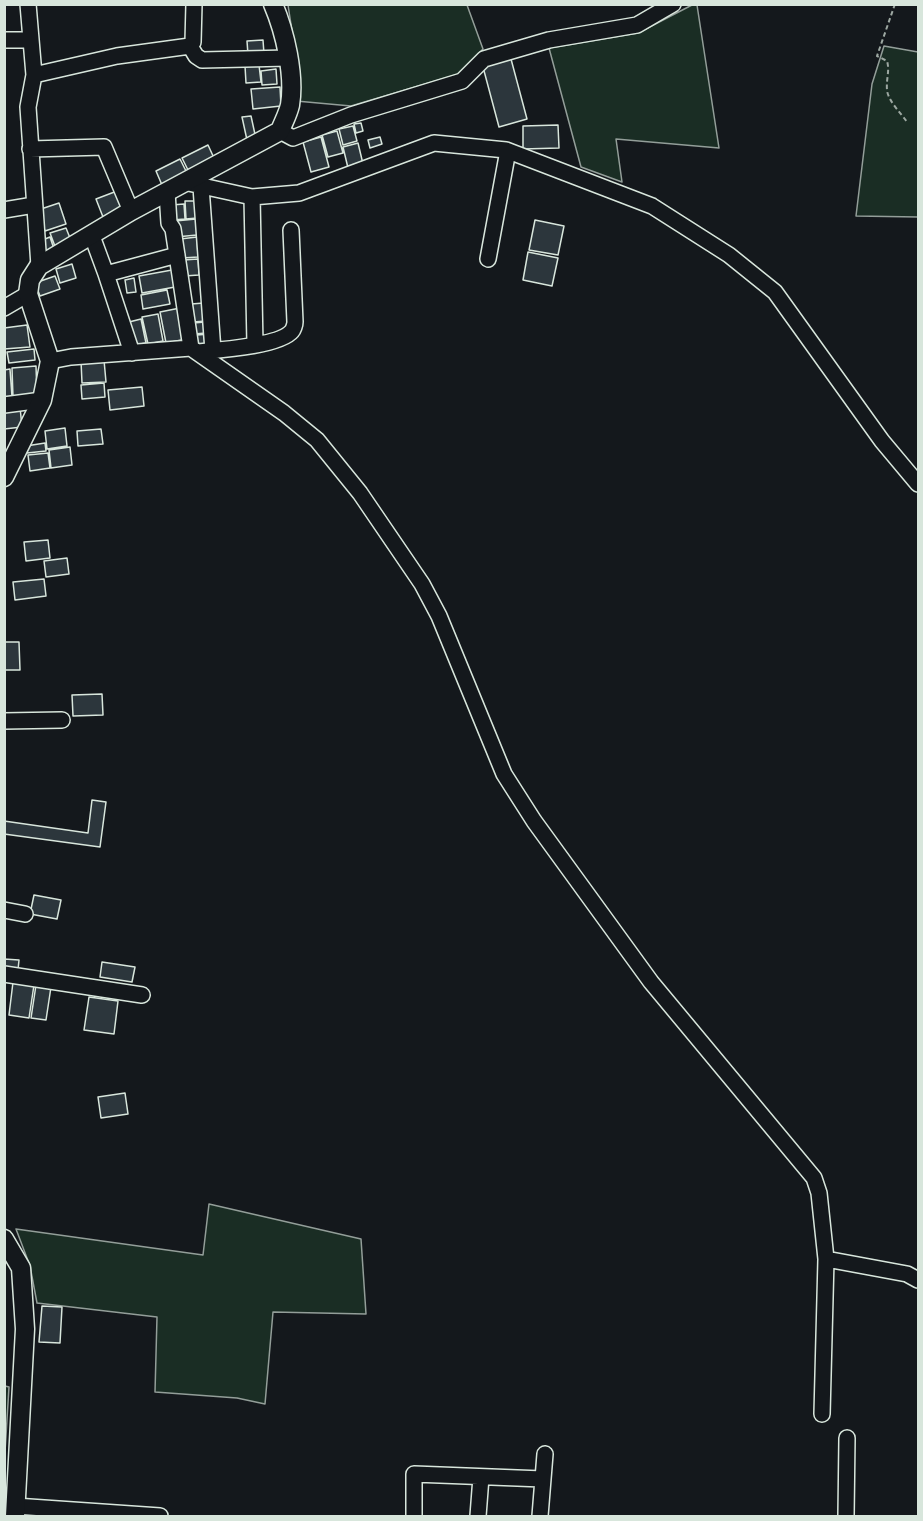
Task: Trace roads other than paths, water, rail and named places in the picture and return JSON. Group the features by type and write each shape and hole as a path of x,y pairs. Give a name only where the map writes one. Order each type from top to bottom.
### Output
{"main road":[{"path":"4,477 42,400 50,361 28,294 30,279 39,266 131,211 166,192 193,185 239,154 280,131 290,108 292,90 288,58 273,4"},
{"path":"4,1239 21,1268 25,1329 15,1511"}],"street":[{"path":"27,4 34,75 28,107 39,266"},
{"path":"34,75 117,56 190,45 193,42 194,4"},
{"path":"280,131 293,138 351,116 462,81 484,59 549,40 637,25 673,4"},
{"path":"4,40 31,40"},
{"path":"190,45 196,56 202,60 288,58"},
{"path":"201,350 193,185 252,196 299,193 434,143 506,150 652,206 729,255 775,292 882,441 918,484"},
{"path":"30,148 104,147 131,211"},
{"path":"488,259 507,156 506,150"},
{"path":"166,192 169,223 173,229 177,255 201,350 316,440 360,493 422,584 439,616 504,774 534,821 651,982 814,1179 819,1193 826,1259 822,1414"},
{"path":"252,196 255,345"},
{"path":"4,210 34,205"},
{"path":"50,361 71,357 255,345 284,337 292,331 295,322 291,230"},
{"path":"92,236 132,353"},
{"path":"106,274 177,255"},
{"path":"4,308 28,294"},
{"path":"4,405 42,400"},
{"path":"4,721 62,720"},
{"path":"4,910 26,914"},
{"path":"4,974 142,995"},
{"path":"826,1259 907,1274 918,1280"},
{"path":"846,1516 847,1438"},
{"path":"540,1516 545,1454"},
{"path":"414,1516 414,1474 543,1479"},
{"path":"478,1516 481,1477"},
{"path":"15,1511 160,1516"}]}
